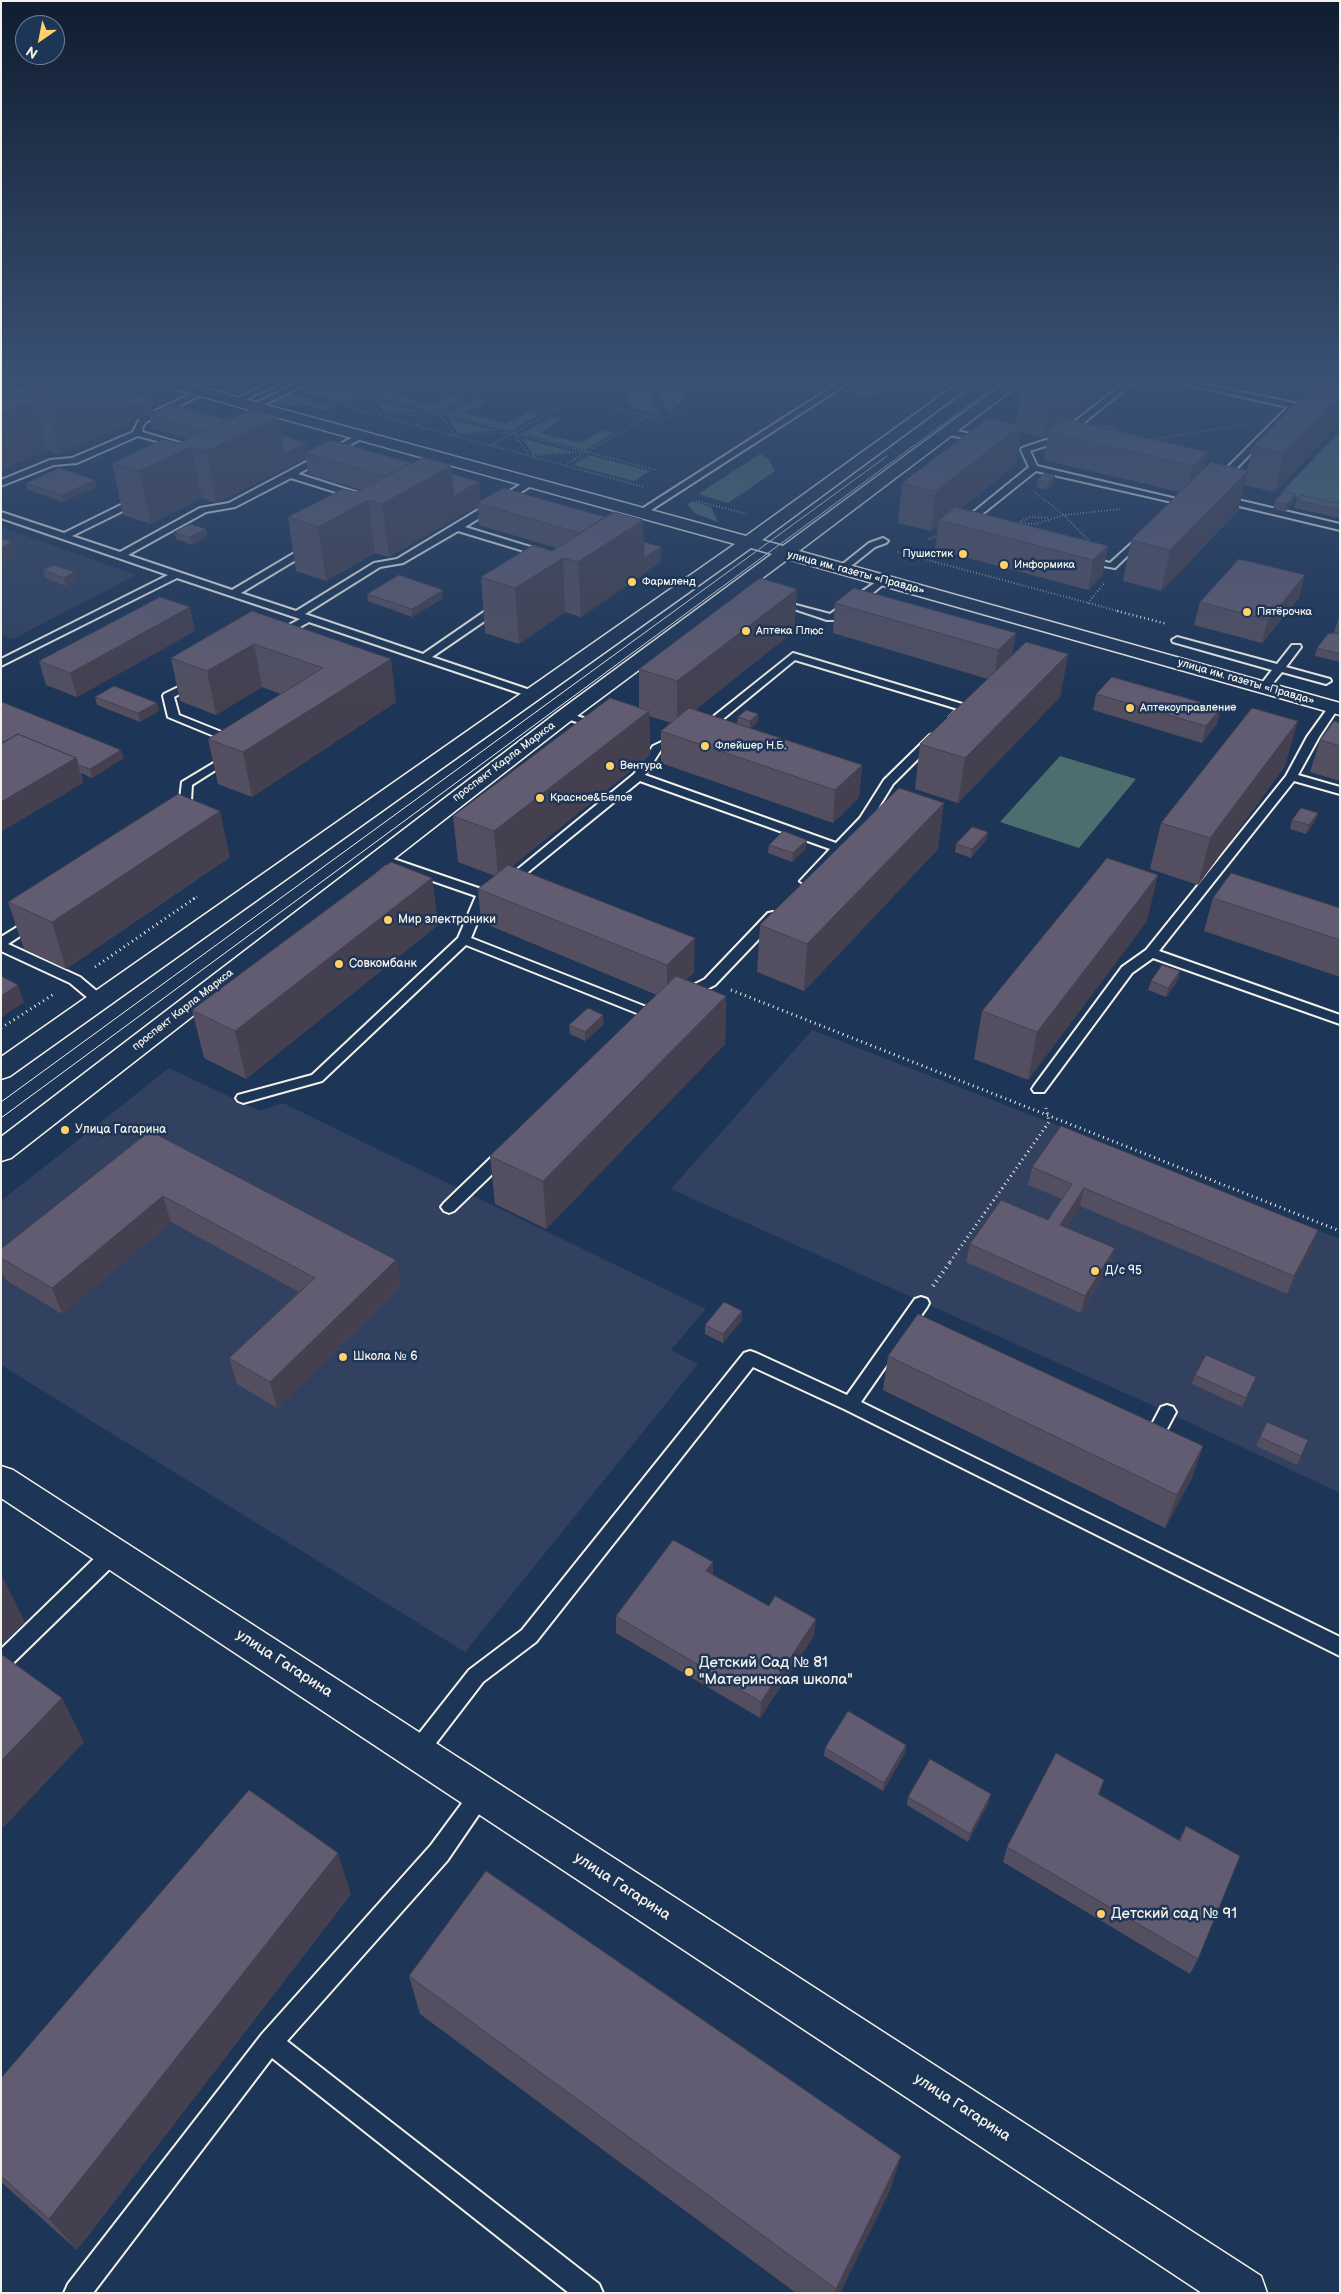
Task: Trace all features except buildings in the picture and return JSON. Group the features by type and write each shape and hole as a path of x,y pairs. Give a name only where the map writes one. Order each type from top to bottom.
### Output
{"main road":[{"name":"улица им. газеты «Правда»","path":"561,490 1337,708"},
{"path":"1,1070 821,490"},
{"name":"проспект Карла Маркса","path":"1,1151 566,715 871,490"},
{"name":"улица Гагарина","path":"1,1480 114,1552 1244,2293"}],"lane":[{"path":"119,556 203,510 232,505 262,490"},
{"path":"337,490 363,498"},
{"path":"264,643 376,565 400,562 518,490"},
{"path":"642,512 677,490"},
{"path":"965,529 1008,490"},
{"path":"1125,490 1178,503"},
{"path":"1216,490 1213,493 1340,527"},
{"path":"63,537 147,495"},
{"path":"1,515 532,694"},
{"path":"457,528 561,560"},
{"path":"1074,557 1112,566 1151,528"},
{"path":"842,569 872,545 883,542"},
{"path":"232,594 317,544"},
{"path":"1,663 175,575"},
{"path":"796,608 831,618 852,606 883,580"},
{"path":"424,658 513,597"},
{"path":"1177,640 1326,681"},
{"path":"1264,687 1296,648"},
{"path":"243,1098 317,1078 464,940 491,890 507,883 638,776 653,746 713,722 794,656 965,708 888,782 865,820 797,890"},
{"path":"175,827 183,822 186,784 247,746 174,717 168,696 203,677"},
{"path":"1039,1089 1127,970 1151,954 1291,777 1313,737 1337,708"},
{"path":"566,715 612,732"},
{"path":"638,776 837,847"},
{"path":"1291,777 1340,791"},
{"path":"379,858 491,890"},
{"path":"635,1027 649,1014 710,982 784,904"},
{"path":"43,915 1,944 75,980 100,1001"},
{"path":"464,940 649,1014"},
{"path":"1151,954 1340,1020"},
{"path":"449,1207 514,1145"},
{"path":"850,1404 921,1303"},
{"path":"908,1323 926,1331"},
{"path":"417,1752 476,1676 529,1636 750,1358 850,1404 1340,1647"},
{"path":"1136,1429 1154,1437 1167,1412"},
{"path":"1,1662 114,1552"},
{"path":"77,2293 270,2042 439,1853 481,1794"},
{"path":"270,2042 590,2293"}],"path":[{"path":"657,490 751,515"},
{"path":"1032,490 1064,515 1112,566 1105,582 1088,603"},
{"path":"929,538 965,529 1019,522 1036,524 1064,515 1121,508"},
{"path":"1019,522 1030,517 1050,518"},
{"path":"872,545 1174,626"},
{"path":"1,1028 75,980"},
{"path":"710,982 1340,1231"},
{"path":"921,1303 1049,1122 1039,1089"}],"shaded area":[{"path":"1,527 136,575 13,639 1,634"},
{"name":"Д/с 95","path":"812,1030 1049,1122 1340,1239 1340,1493 1167,1412 671,1189"},
{"name":"Школа № 6","path":"169,1068 260,1111 283,1103 706,1309 671,1350 698,1364 465,1652 1,1365 1,1201"}],"green space":[{"path":"704,490 747,490 728,503 698,494"},
{"path":"1284,490 1340,490 1340,508 1280,494"},
{"path":"691,501 711,507 718,522 696,514 688,505"},
{"path":"1060,756 1136,779 1079,848 1000,822"}],"tram line":[{"path":"1,1102 840,490"},
{"path":"1,1118 854,490"}],"place":[{"name":"Пушистик","path":"963,554"},
{"name":"Информика","path":"1004,565"},
{"name":"Фармленд","path":"632,582"},
{"name":"Пятёрочка","path":"1247,612"},
{"name":"Аптека Плюс","path":"746,631"},
{"name":"Аптекоуправление","path":"1130,708"},
{"name":"Флейшер Н.Б.","path":"705,746"},
{"name":"Вентура","path":"610,766"},
{"name":"Красное&Белое","path":"540,798"},
{"name":"Мир электроники","path":"388,920"},
{"name":"Совкомбанк","path":"339,964"},
{"name":"Улица Гагарина","path":"65,1130"},
{"name":"Д/с 95","path":"1095,1271"},
{"name":"Школа № 6","path":"343,1357"},
{"name":"Детский Сад № 81 \"Материнская школа\"","path":"689,1672"},
{"name":"Детский сад № 91","path":"1101,1914"}]}
